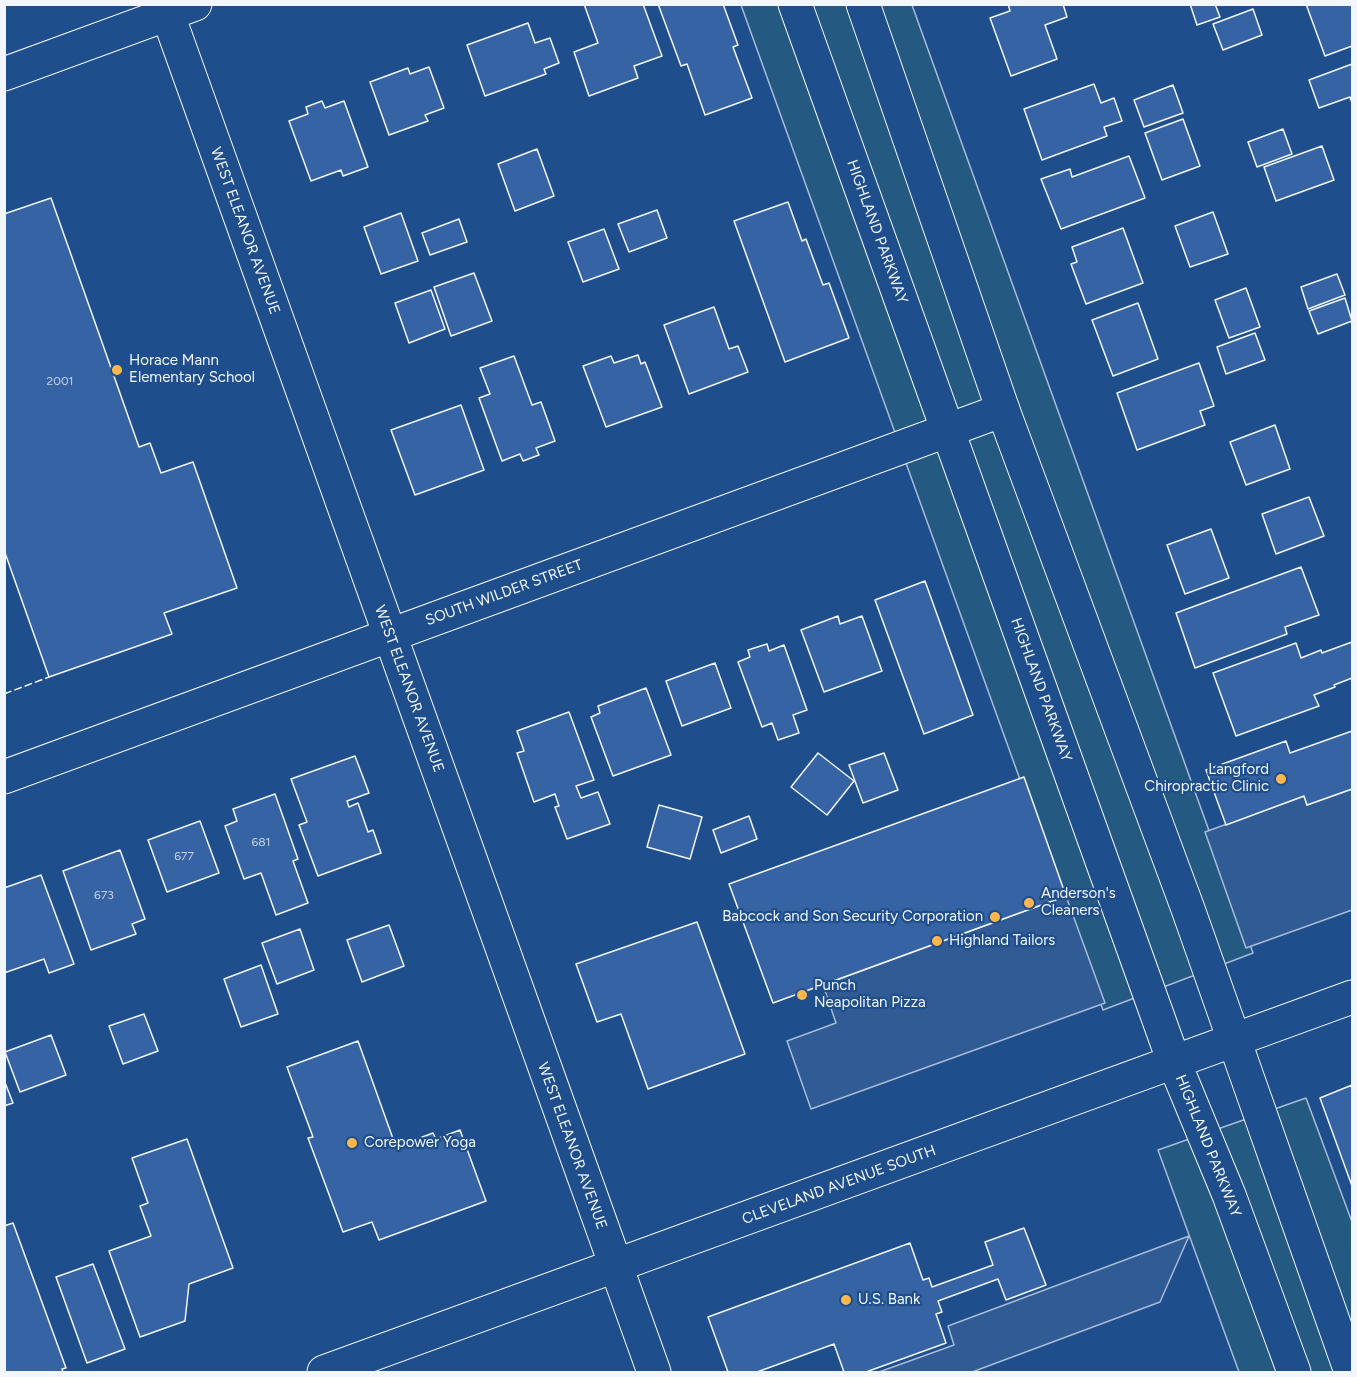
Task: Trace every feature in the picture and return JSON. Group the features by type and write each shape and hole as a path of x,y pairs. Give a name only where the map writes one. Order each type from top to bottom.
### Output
{"street":[{"name":"HIGHLAND PARKWAY","path":"795,4 1174,1062 1229,1195 1294,1372"},
{"path":"863,4 1003,410 1188,909 1352,1372"},
{"path":"4,74 176,8"},
{"name":"WEST ELEANOR AVENUE","path":"176,8 389,635 654,1372"},
{"name":"SOUTH WILDER STREET","path":"4,777 1003,410"},
{"name":"CLEVELAND AVENUE SOUTH","path":"324,1372 1353,997"}],"shaded area":[{"path":"741,5 912,5 1253,953 1103,1010"},
{"path":"1352,789 1352,910 1246,948 1205,832 1304,796 1307,805"},
{"path":"1066,896 1105,1003 811,1109 787,1041 836,1023 823,985"},
{"path":"1306,1098 1352,1222 1352,1372 1239,1372 1158,1150"},
{"path":"1189,1236 1160,1302 972,1372 879,1372 954,1345 948,1326"}],"building":[{"path":"584,4 643,4 662,56 634,66 638,78 589,96 574,52 598,43"},
{"path":"658,4 723,4 738,45 733,47 752,98 705,115 687,64 681,66"},
{"path":"1008,4 1063,4 1067,17 1045,25 1057,59 1011,76 990,18 1010,11"},
{"path":"1190,4 1215,4 1220,17 1197,25"},
{"path":"1306,4 1352,4 1352,46 1325,56"},
{"path":"1253,9 1262,35 1223,50 1213,24"},
{"path":"528,23 535,43 550,38 559,63 544,69 546,74 485,96 467,45"},
{"path":"1352,64 1352,103 1350,97 1319,108 1309,80"},
{"path":"429,67 444,108 425,115 428,121 389,135 370,82 408,68 410,74"},
{"path":"1094,84 1101,103 1114,98 1122,121 1104,127 1107,136 1042,160 1024,109"},
{"path":"1173,85 1183,113 1144,127 1134,100"},
{"path":"322,101 325,108 344,101 368,167 343,176 341,170 311,181 289,121 308,114 306,107"},
{"path":"1183,119 1200,166 1162,180 1145,133"},
{"path":"1283,129 1292,154 1257,167 1248,142"},
{"path":"1322,146 1334,180 1276,201 1264,167"},
{"path":"537,149 554,196 515,211 498,164"},
{"path":"1129,156 1145,198 1061,229 1041,179 1070,169 1072,177"},
{"name":"Horace Mann Elementary School","path":"51,198 139,447 150,443 161,473 193,462 237,588 164,613 172,634 49,677 4,550 4,214"},
{"path":"788,202 802,241 806,239 823,285 829,283 849,338 785,362 734,221"},
{"path":"657,210 667,238 629,252 618,224"},
{"path":"1213,212 1228,254 1190,267 1175,226"},
{"path":"401,213 418,261 381,274 364,227"},
{"path":"459,219 467,242 430,255 422,233"},
{"path":"1123,228 1143,283 1086,304 1071,264 1077,262 1072,247"},
{"path":"604,229 619,269 583,282 568,242"},
{"path":"474,273 492,321 451,336 434,287"},
{"path":"1337,274 1345,295 1308,309 1301,287"},
{"path":"1246,288 1260,327 1229,338 1215,300"},
{"path":"431,290 445,329 409,343 395,303"},
{"path":"1345,298 1352,321 1318,334 1309,311"},
{"path":"1138,303 1158,359 1113,376 1092,320"},
{"path":"714,307 729,349 738,346 748,372 689,394 664,325"},
{"path":"1255,333 1265,360 1226,374 1217,347"},
{"path":"638,355 641,364 645,362 662,407 606,427 583,366 611,356 614,363"},
{"path":"514,356 532,405 541,402 555,441 536,448 539,455 523,461 520,454 502,461 479,398 490,394 480,368"},
{"path":"1199,363 1214,406 1200,411 1205,425 1137,450 1117,393"},
{"path":"461,405 484,470 415,495 391,430"},
{"path":"1275,425 1290,469 1246,485 1230,442"},
{"path":"1309,497 1324,536 1276,554 1262,514"},
{"path":"1211,529 1229,578 1185,594 1167,545"},
{"path":"1301,567 1319,615 1285,627 1287,634 1195,668 1176,613"},
{"path":"925,581 973,715 924,734 875,600"},
{"path":"838,616 840,624 862,616 882,671 824,692 801,630"},
{"path":"1352,642 1352,678 1314,695 1319,706 1236,736 1213,673 1296,643 1301,658"},
{"path":"767,644 769,651 784,645 807,710 793,715 799,733 778,740 772,723 762,727 738,662 750,657 748,650"},
{"path":"715,663 731,708 682,726 666,681"},
{"path":"646,688 671,755 613,776 591,717 600,713 598,706"},
{"path":"569,712 594,780 576,786 581,798 598,792 610,824 567,839 555,807 559,806 555,794 534,802 517,753 524,751 517,731"},
{"name":"Langford Chiropractic Clinic","path":"1352,731 1352,789 1307,805 1304,796 1226,825 1206,770 1286,741 1290,753"},
{"path":"818,753 854,781 827,815 791,787"},
{"path":"884,753 898,790 863,803 849,765"},
{"path":"355,756 369,793 347,801 349,807 358,803 368,832 373,830 381,853 318,876 299,825 307,822 291,779"},
{"path":"1024,777 1066,896 773,1003 729,884"},
{"path":"275,794 298,859 293,861 308,903 276,915 261,873 244,879 225,826 237,821 233,809"},
{"path":"659,805 702,817 690,859 647,847"},
{"path":"749,816 757,839 721,853 713,830"},
{"path":"200,821 219,873 167,892 148,840"},
{"path":"120,850 145,919 132,924 136,934 91,950 63,871"},
{"path":"41,875 74,964 49,973 44,959 4,973 4,888"},
{"path":"697,922 745,1054 648,1089 621,1014 597,1022 576,964"},
{"path":"389,925 404,966 362,982 347,940"},
{"path":"300,929 314,970 277,984 262,943"},
{"path":"261,965 278,1014 241,1027 224,979"},
{"path":"144,1014 158,1051 123,1064 109,1026"},
{"path":"51,1035 66,1075 20,1092 5,1052"},
{"name":"Corepower Yoga","path":"358,1041 396,1147 433,1133 436,1139 460,1130 486,1201 379,1240 372,1222 343,1232 308,1138 313,1137 287,1067"},
{"path":"4,1080 13,1103 4,1106"},
{"path":"1352,1085 1352,1186 1320,1098"},
{"path":"187,1139 233,1268 189,1284 185,1321 140,1337 109,1251 151,1236 140,1206 148,1203 132,1158"},
{"path":"13,1223 66,1368 62,1369 63,1372 4,1372 4,1226"},
{"name":"U.S. Bank","path":"1024,1228 1046,1285 1006,1300 998,1279 938,1301 942,1312 936,1314 946,1343 866,1372 844,1372 834,1344 757,1372 728,1372 708,1317 910,1243 923,1280 929,1278 932,1287 993,1265 985,1242"},
{"path":"93,1264 125,1349 87,1363 56,1277"}],"fence":[{"path":"4,694 49,677"}],"place":[{"name":"Horace Mann Elementary School","path":"117,370"},
{"name":"Langford Chiropractic Clinic","path":"1281,779"},
{"name":"Anderson's Cleaners","path":"1029,903"},
{"name":"Babcock and Son Security Corporation","path":"995,917"},
{"name":"Highland Tailors","path":"937,941"},
{"name":"Punch Neapolitan Pizza","path":"802,995"},
{"name":"Corepower Yoga","path":"352,1143"},
{"name":"U.S. Bank","path":"846,1300"}]}
